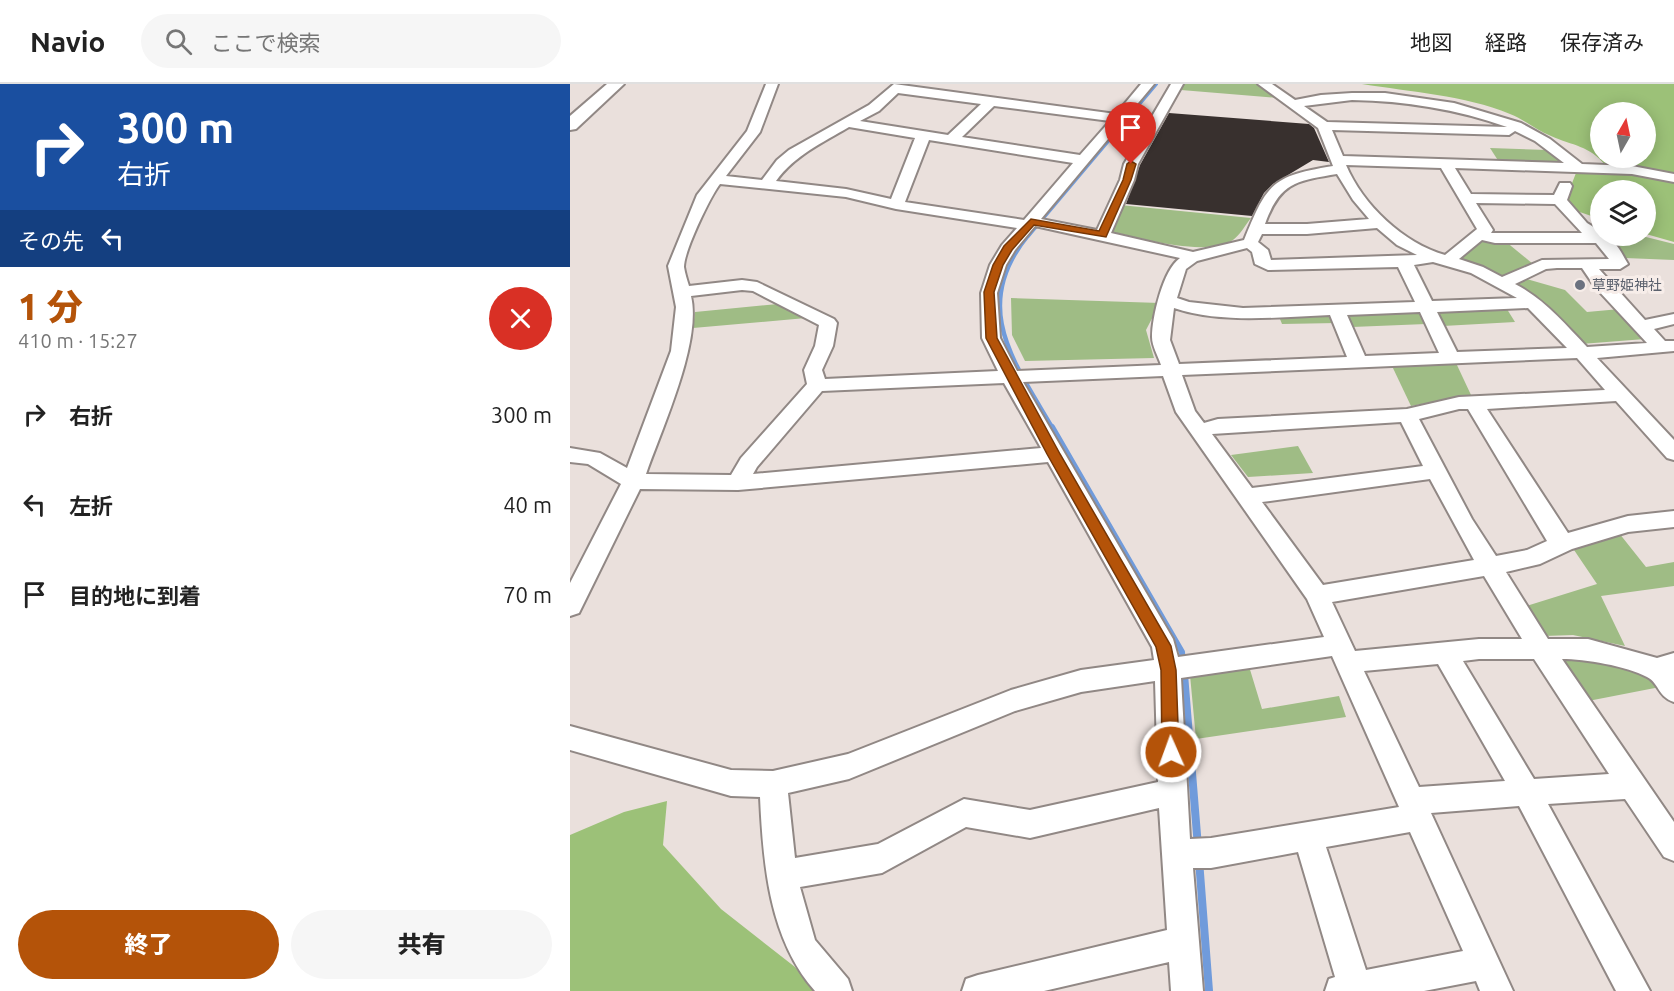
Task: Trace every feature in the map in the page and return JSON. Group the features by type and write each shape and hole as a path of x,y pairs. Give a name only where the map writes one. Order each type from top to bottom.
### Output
{"main road":[{"path":"570,125 616,84"}],"street":[{"path":"570,606 633,482 680,351 685,307 676,266 695,215 704,195 753,132 772,84"},
{"path":"1148,84 1003,256 989,292 992,338 1019,376 1054,454 1164,646 1168,670 1172,792 1187,991"},
{"path":"1102,235 1127,180 1131,164 1177,84"},
{"path":"1264,84 1324,126 1339,165 1358,197 1403,242 1503,284 1533,303 1674,453"},
{"path":"767,183 782,163 794,153 874,108 898,87 1120,118"},
{"path":"1295,104 1312,98 1332,97 1432,102 1474,112 1527,131 1541,139 1574,170"},
{"path":"951,140 991,101"},
{"path":"846,123 1083,160"},
{"path":"1324,126 1527,131"},
{"path":"896,205 921,139 926,136"},
{"path":"1253,236 1271,195 1284,184 1339,165 1632,170 1674,178"},
{"path":"1253,236 1260,250 1261,261 1268,265 1404,262 1442,258 1485,230 1447,166"},
{"path":"1559,200 1569,174 1574,170"},
{"path":"716,179 846,193 896,205 1030,223 1102,235 1180,252 1191,257"},
{"path":"1468,198 1559,200 1582,226 1590,231"},
{"path":"1308,836 1348,990 1490,977 1317,595 1186,412 1173,381 1172,370 1161,340 1163,317 1178,267 1191,257 1235,249 1253,236 1382,223"},
{"path":"1479,235 1495,238 1590,238"},
{"path":"1503,284 1542,265 1620,264 1607,246"},
{"path":"1404,262 1450,357"},
{"path":"1586,263 1600,284 1641,326 1666,346"},
{"path":"682,292 742,285 758,287 828,323 824,346 813,370 817,385"},
{"path":"1169,301 1187,307 1243,313 1533,303"},
{"path":"1336,309 1358,361"},
{"path":"1641,326 1674,319"},
{"path":"738,483 747,463 817,385 1580,352 1666,346"},
{"path":"1199,431 1218,426 1407,415 1459,403 1621,395"},
{"path":"1474,403 1556,536 1564,543"},
{"path":"1407,415 1463,523 1492,566 1542,650 1674,847"},
{"path":"570,455 593,458 633,482 738,483 1054,454"},
{"path":"1245,496 1437,471"},
{"path":"1317,595 1532,558 1564,543 1628,524 1674,519"},
{"path":"570,738 731,783 773,784 849,766 1011,701 1081,681 1168,670 1344,653 1588,649 1665,667 1674,691"},
{"path":"1444,652 1527,793 1634,991"},
{"path":"773,784 790,912 804,951 836,991"},
{"path":"1176,854 1210,853 1308,836 1415,809 1527,793 1632,784"},
{"path":"784,876 803,870 882,858 964,813 1030,824 1172,792"},
{"path":"978,991 1161,946 1184,945"}],"green space":[{"path":"1182,84 1257,84 1278,98 1181,90"},
{"path":"1362,84 1674,84 1674,242 1656,237 1656,180 1590,180 1590,216 1571,209 1565,201 1576,173 1597,168 1656,168 1656,102 1590,102 1590,152 1546,134 1515,116 1474,102"},
{"path":"1490,148 1548,150 1567,164 1499,162"},
{"path":"1120,205 1251,218 1233,240 1221,245 1189,247 1108,231"},
{"path":"1479,240 1505,241 1533,264 1506,279 1456,259"},
{"path":"1656,240 1674,244 1674,260 1625,258 1615,246 1656,246"},
{"path":"1523,278 1565,290 1587,312 1620,309 1645,339 1581,344 1512,285"},
{"path":"1011,298 1160,303 1146,330 1154,358 1025,361 1012,335"},
{"path":"778,304 806,318 693,328 695,312"},
{"path":"1505,306 1515,322 1443,326 1434,310"},
{"path":"1419,310 1426,324 1352,327 1346,313"},
{"path":"1278,314 1334,314 1337,323 1282,324"},
{"path":"1456,363 1471,395 1411,406 1392,366"},
{"path":"1298,446 1313,473 1248,477 1231,455"},
{"path":"1619,533 1646,567 1674,562 1674,586 1601,596 1625,646 1573,635 1544,636 1523,607 1597,584 1572,547"},
{"path":"1589,654 1651,674 1660,687 1583,702 1554,656"},
{"path":"1248,663 1262,709 1339,696 1346,717 1196,739 1190,675"},
{"path":"667,801 663,845 721,909 795,967 816,991 570,991 570,835 624,812"}],"building":[{"path":"1169,113 1309,124 1314,128 1329,162 1313,160 1273,184 1264,193 1252,216 1126,204 1140,165"}],"waterway":[{"path":"1028,236 1156,84"},
{"path":"1029,234 1011,260 1002,285 1000,310 1004,333 1012,357 1053,429"},
{"path":"1052,427 1182,652 1184,676"},
{"path":"1184,674 1198,847"},
{"path":"1199,860 1209,991"}],"place":[{"name":"草野姫神社","path":"1580,285"}],"route":[{"path":"1131,164 1127,180 1102,235 1031,221 1008,249 998,265 989,292 992,338 1010,376 1164,646 1168,670 1171,752"}]}
